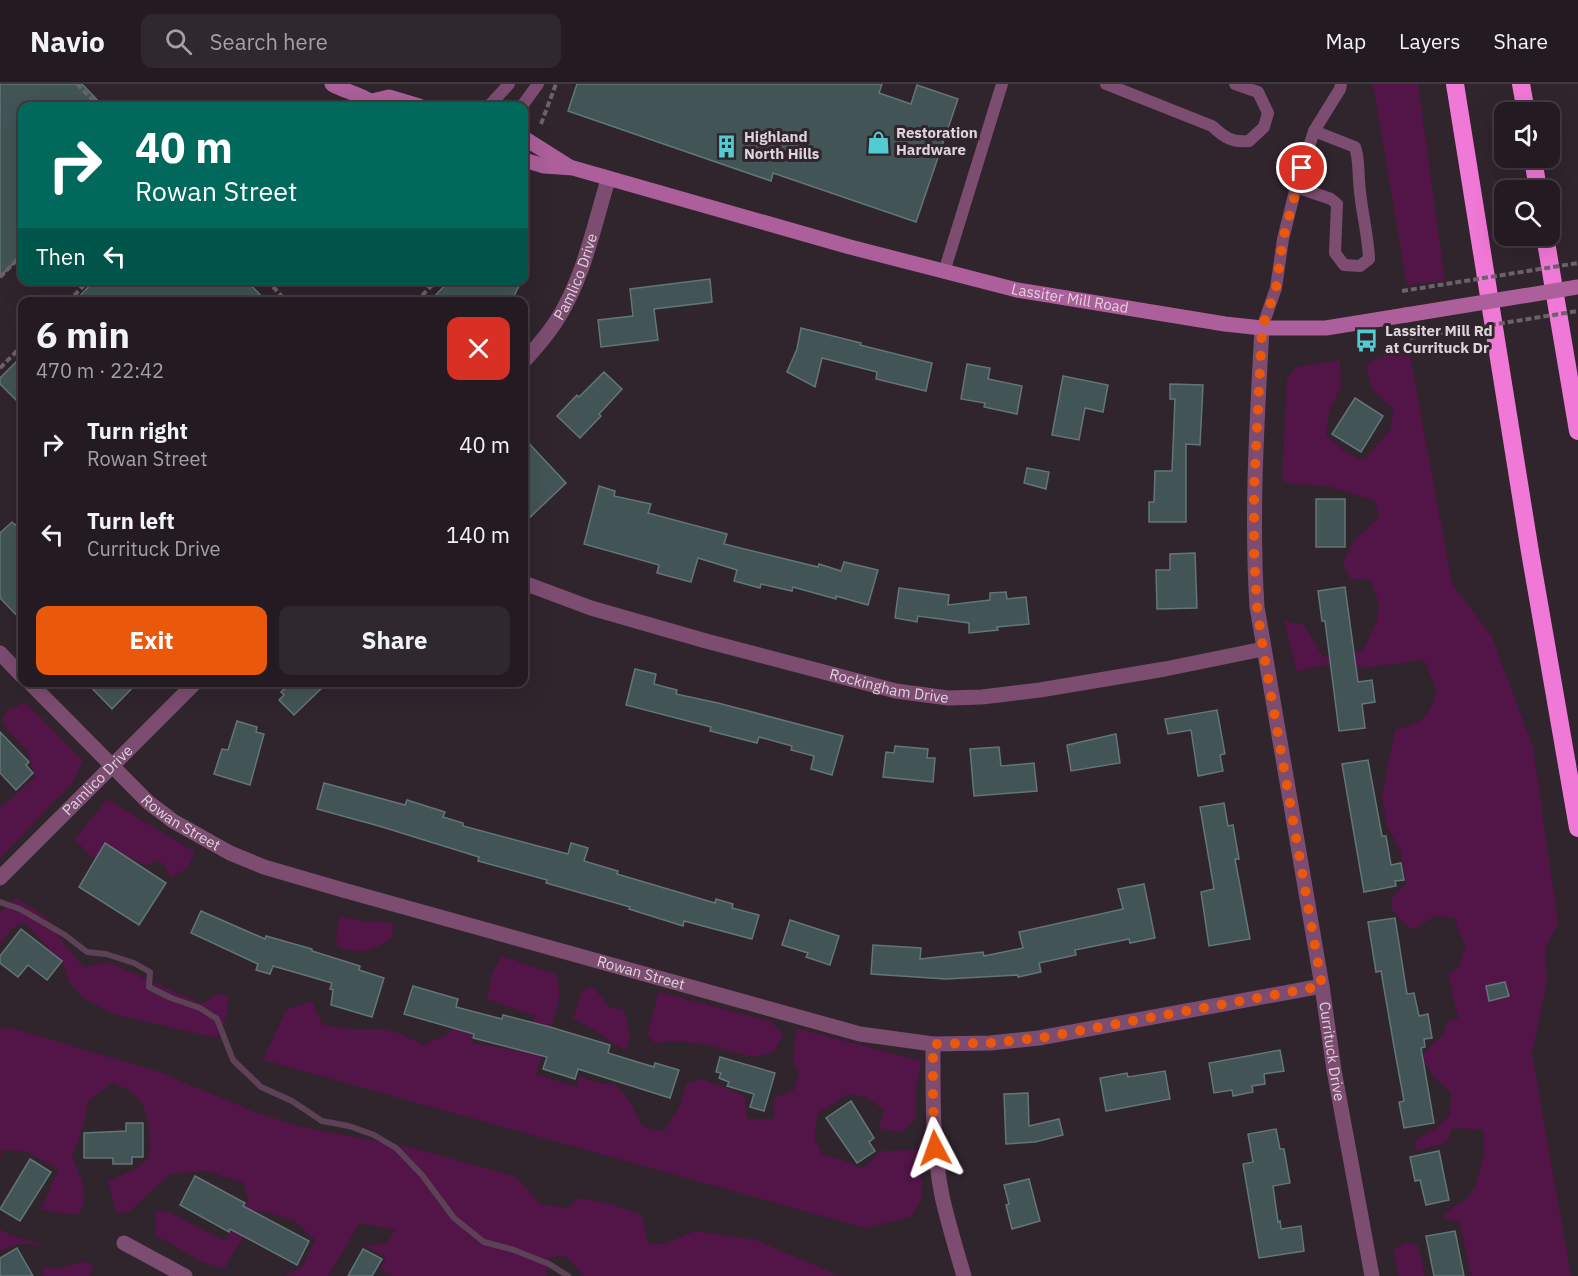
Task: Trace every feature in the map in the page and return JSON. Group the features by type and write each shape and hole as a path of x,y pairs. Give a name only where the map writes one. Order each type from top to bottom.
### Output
{"highway":[{"path":"1455,84 1530,552 1578,828"},
{"path":"1521,84 1524,102"},
{"path":"1547,246 1578,431"}],"main road":[{"path":"332,84 369,102"},
{"path":"379,102 389,98 404,102"},
{"name":"Lassiter Mill Road","path":"528,140 573,168 608,180 944,272 1042,294 1225,324 1262,328 1326,328 1578,287"},
{"name":"Lassiter Mill Road","path":"528,161 544,166 573,168"}],"street":[{"name":"Pamlico Drive","path":"528,357 565,307 582,265 608,180"},
{"name":"Currituck Drive","path":"1262,328 1254,489 1257,607 1336,1079 1372,1276"},
{"name":"Rockingham Drive","path":"528,584 591,608 896,692 948,698 981,697 1040,690 1165,669 1263,649"},
{"path":"0,653 18,672"},
{"name":"Rowan Street","path":"34,687 148,802 173,821 230,853 264,867 860,1034 933,1044 980,1044 1040,1038 1322,986"},
{"name":"Pamlico Drive","path":"0,878 191,687"},
{"path":"933,1044 933,1102 937,1161 947,1217 964,1276"},
{"path":"124,1243 185,1276"}],"lane":[{"path":"493,102 509,84"},
{"path":"525,102 538,84"},
{"path":"944,272 1002,84"},
{"path":"1106,84 1212,126 1226,138 1237,142 1249,141 1264,127 1268,113 1258,92 1235,84"},
{"path":"1262,328 1276,288 1283,239 1296,187 1314,131 1341,84"},
{"path":"1296,187 1331,199 1336,204 1335,253 1344,265 1360,266 1369,259 1369,243 1359,180 1359,160 1355,147 1314,131"}],"path":[{"path":"77,84 95,102"},
{"path":"542,124 556,84"},
{"path":"0,277 18,259"},
{"path":"1402,291 1578,263"},
{"path":"73,297 84,285"},
{"path":"272,285 283,297"},
{"path":"421,297 433,285"},
{"path":"1410,338 1578,311"},
{"path":"0,368 18,350"}],"shaded area":[{"path":"1373,84 1418,84 1445,281 1407,285"},
{"path":"1409,350 1452,583 1492,637 1533,747 1558,923 1545,950 1547,980 1532,1054 1571,1276 1471,1276 1460,1223 1442,1217 1454,1206 1467,1199 1476,1185 1484,1153 1483,1130 1453,1128 1446,1143 1416,1151 1415,1140 1434,1130 1450,1115 1451,1093 1436,1079 1421,1058 1430,1046 1443,1036 1447,1021 1458,1018 1448,973 1460,966 1465,946 1454,918 1435,916 1413,930 1401,921 1391,908 1393,896 1407,883 1400,850 1387,827 1382,795 1395,730 1423,718 1431,708 1437,692 1424,660 1364,668 1323,665 1297,672 1284,621 1304,625 1323,657 1363,650 1377,620 1379,603 1370,580 1350,579 1343,564 1353,541 1379,518 1375,501 1327,486 1282,481 1287,378 1296,367 1340,360 1341,387 1329,412 1326,435 1345,452 1364,460 1391,428 1393,408 1374,389 1367,370 1367,363 1394,351"},
{"path":"25,702 83,761 72,784 0,858 0,808 35,777 27,750 9,732 2,719 7,710"},
{"path":"107,799 195,852 187,868 171,878 164,865 158,860 147,866 127,856 106,865 88,854 75,839"},
{"path":"16,898 46,917 67,948 84,967 108,962 202,1004 217,994 228,995 227,1015 217,1038 116,1015 84,999 70,983 64,966 26,923 12,928 0,944 0,912"},
{"path":"340,916 364,921 393,923 392,938 366,951 337,947 336,936"},
{"path":"502,956 557,975 560,998 536,1074 577,1087 579,1076 601,1084 614,1083 629,1100 643,1127 664,1131 680,1106 686,1084 702,1079 744,1095 748,1119 774,1119 774,1098 794,1090 799,1074 793,1062 796,1028 922,1061 916,1087 916,1117 902,1133 879,1128 884,1110 866,1097 848,1094 817,1114 815,1139 822,1154 862,1169 881,1151 918,1150 923,1196 911,1217 865,1228 263,1060 286,1010 312,1001 323,1025 351,1029 380,1029 399,1033 423,1045 447,1035 460,1022 472,1015 472,1043 524,1052 535,1016 487,999 492,974"},
{"path":"593,987 611,1008 624,1009 630,1036 626,1051 573,1019 582,991"},
{"path":"658,992 771,1021 783,1035 774,1052 753,1057 703,1044 674,1041 655,1043 647,1036"},
{"path":"9,1027 160,1072 255,1112 302,1127 413,1148 515,1176 540,1204 568,1208 578,1198 611,1204 642,1215 648,1243 664,1244 695,1231 756,1240 840,1276 584,1276 566,1256 550,1257 546,1276 393,1276 380,1268 386,1257 365,1246 387,1243 395,1230 360,1223 328,1276 284,1276 303,1266 315,1240 295,1221 260,1210 224,1269 202,1262 155,1235 156,1211 169,1212 225,1241 249,1200 244,1183 207,1171 170,1174 129,1212 116,1213 108,1181 135,1169 150,1157 150,1141 146,1115 139,1100 129,1091 112,1083 88,1101 84,1124 72,1157 83,1186 82,1208 78,1215 41,1210 58,1169 25,1151 3,1150 0,1157 0,1030"},
{"path":"0,1229 10,1235 46,1245 19,1244 0,1251"},
{"path":"1407,1243 1418,1245 1425,1276 1399,1276 1393,1250"},
{"path":"83,1261 95,1266 89,1276 45,1276 41,1268 63,1267"}],"building":[{"path":"0,84 82,84 99,102 18,102 18,259 0,277"},
{"path":"577,84 882,84 879,93 911,104 917,85 958,99 916,222 773,173 771,181 568,111"},
{"path":"710,279 712,302 654,309 658,340 601,347 598,320 633,316 630,289"},
{"path":"90,285 251,285 262,297 79,297"},
{"path":"445,285 520,285 514,297 434,297"},
{"path":"801,328 932,363 926,391 876,379 877,372 822,358 815,387 787,372 797,349"},
{"path":"18,360 18,402 0,384 0,378"},
{"path":"967,364 990,368 988,379 1022,386 1017,414 984,407 985,403 961,399"},
{"path":"604,372 622,389 580,438 557,416"},
{"path":"1063,376 1108,385 1103,412 1085,408 1079,440 1052,435"},
{"path":"1170,384 1203,385 1200,445 1186,444 1186,522 1149,522 1149,502 1154,502 1155,471 1172,471 1175,399 1170,399"},
{"path":"1355,398 1383,416 1361,452 1332,434"},
{"path":"528,442 566,483 528,519"},
{"path":"1027,468 1049,472 1046,489 1024,483"},
{"path":"599,486 615,491 614,496 651,504 648,513 727,534 724,544 818,567 819,564 841,571 844,562 878,570 868,605 793,587 792,591 761,584 760,588 734,581 737,570 698,558 691,582 657,573 659,565 584,544"},
{"path":"1316,499 1345,499 1345,547 1316,547"},
{"path":"12,522 15,525 18,522 18,617 0,598 0,533"},
{"path":"1195,553 1197,608 1157,609 1156,570 1170,570 1170,554"},
{"path":"1345,587 1358,682 1372,680 1375,702 1362,704 1365,728 1339,731 1325,621 1322,621 1318,591"},
{"path":"899,588 949,595 948,605 990,600 990,593 1006,592 1007,599 1026,597 1029,624 969,633 969,623 918,616 917,622 895,618"},
{"path":"635,669 656,674 654,684 677,690 676,694 843,736 832,775 811,769 814,756 791,750 792,746 759,737 757,743 710,731 711,727 626,705"},
{"path":"91,687 133,687 112,709"},
{"path":"286,687 323,687 294,715 279,700 284,695 281,692"},
{"path":"1217,710 1225,754 1220,755 1223,771 1198,776 1191,730 1168,734 1165,719"},
{"path":"237,721 257,727 256,732 264,734 250,785 214,774 222,749 228,750"},
{"path":"0,732 29,762 26,765 33,773 16,790 0,773"},
{"path":"1116,734 1120,763 1071,771 1067,745"},
{"path":"895,746 928,749 927,758 935,758 933,782 883,777 886,752 894,753"},
{"path":"999,747 1001,766 1034,763 1037,791 974,796 970,749"},
{"path":"1368,760 1382,836 1386,836 1391,865 1401,863 1404,880 1395,881 1396,886 1364,892 1342,764"},
{"path":"324,783 405,805 407,800 445,812 443,817 463,823 463,826 568,854 571,843 588,848 584,861 618,871 617,874 715,903 716,899 733,904 732,908 759,915 752,939 684,921 683,926 629,909 630,907 546,883 547,880 478,861 479,857 317,809"},
{"path":"1224,803 1228,826 1233,825 1239,859 1235,859 1250,939 1209,946 1201,892 1214,889 1200,807"},
{"path":"105,843 166,883 139,925 79,887"},
{"path":"1144,884 1155,938 1130,943 1129,939 1075,950 1076,955 1039,963 1041,972 1018,977 1018,975 946,979 871,974 873,945 921,948 920,959 983,952 984,956 1023,948 1019,932 1123,909 1118,889"},
{"path":"201,911 265,939 266,936 312,949 312,951 360,966 359,970 384,978 372,1017 331,1005 332,983 273,966 270,974 256,970 258,964 191,933"},
{"path":"1395,918 1407,994 1414,993 1419,1016 1428,1014 1432,1038 1424,1039 1425,1047 1421,1048 1434,1123 1404,1128 1399,1102 1404,1101 1381,971 1376,972 1368,922"},
{"path":"790,920 839,936 830,965 806,957 808,953 782,945"},
{"path":"21,929 62,961 47,980 28,965 18,977 0,963 0,956"},
{"path":"1505,982 1509,996 1489,1001 1486,986"},
{"path":"413,986 458,999 456,1007 502,1019 503,1015 550,1027 610,1045 608,1053 654,1067 655,1063 679,1070 670,1098 578,1069 575,1079 543,1069 547,1057 473,1038 474,1034 404,1014"},
{"path":"1280,1050 1284,1071 1264,1074 1265,1084 1252,1086 1253,1092 1233,1096 1232,1090 1214,1093 1209,1063"},
{"path":"720,1057 775,1073 764,1111 750,1107 754,1094 727,1086 729,1082 719,1078 721,1073 716,1072"},
{"path":"1165,1071 1170,1099 1106,1111 1100,1078 1127,1073 1128,1077"},
{"path":"1028,1093 1029,1126 1059,1119 1063,1135 1035,1142 1006,1144 1004,1094"},
{"path":"851,1101 874,1138 869,1142 875,1151 857,1163 826,1118"},
{"path":"126,1123 143,1123 143,1157 132,1157 132,1164 113,1164 113,1158 84,1158 84,1133 126,1131"},
{"path":"1276,1129 1280,1149 1284,1149 1290,1183 1273,1186 1278,1222 1280,1221 1281,1229 1301,1226 1304,1251 1259,1258 1243,1164 1253,1162 1248,1134"},
{"path":"1439,1151 1449,1200 1426,1205 1420,1180 1415,1181 1410,1157"},
{"path":"30,1159 51,1172 20,1221 0,1209"},
{"path":"195,1176 245,1203 243,1206 309,1241 297,1265 180,1205"},
{"path":"1029,1179 1040,1221 1012,1229 1004,1185"},
{"path":"1455,1231 1464,1276 1434,1276 1426,1236"},
{"path":"17,1248 33,1276 0,1276 0,1258"},
{"path":"363,1249 382,1259 372,1276 348,1276"}],"waterway":[{"path":"0,902 20,909 65,935 87,952 106,954 134,963 150,972 149,987 200,1008 217,1019 233,1060 261,1087 292,1101 322,1121 349,1126 374,1135 396,1148 422,1175 454,1218 484,1242 514,1250 549,1264 568,1276"}],"place":[{"name":"Restoration Hardware","path":"878,142"},
{"name":"Highland North Hills","path":"726,146"},
{"name":"Lassiter Mill Rd at Currituck Dr","path":"1367,340"}],"route":[{"path":"935,1148 933,1044 959,1045 1040,1038 1322,986 1263,649 1257,607 1254,556 1254,489 1262,328 1276,288 1283,239 1302,168"}]}
